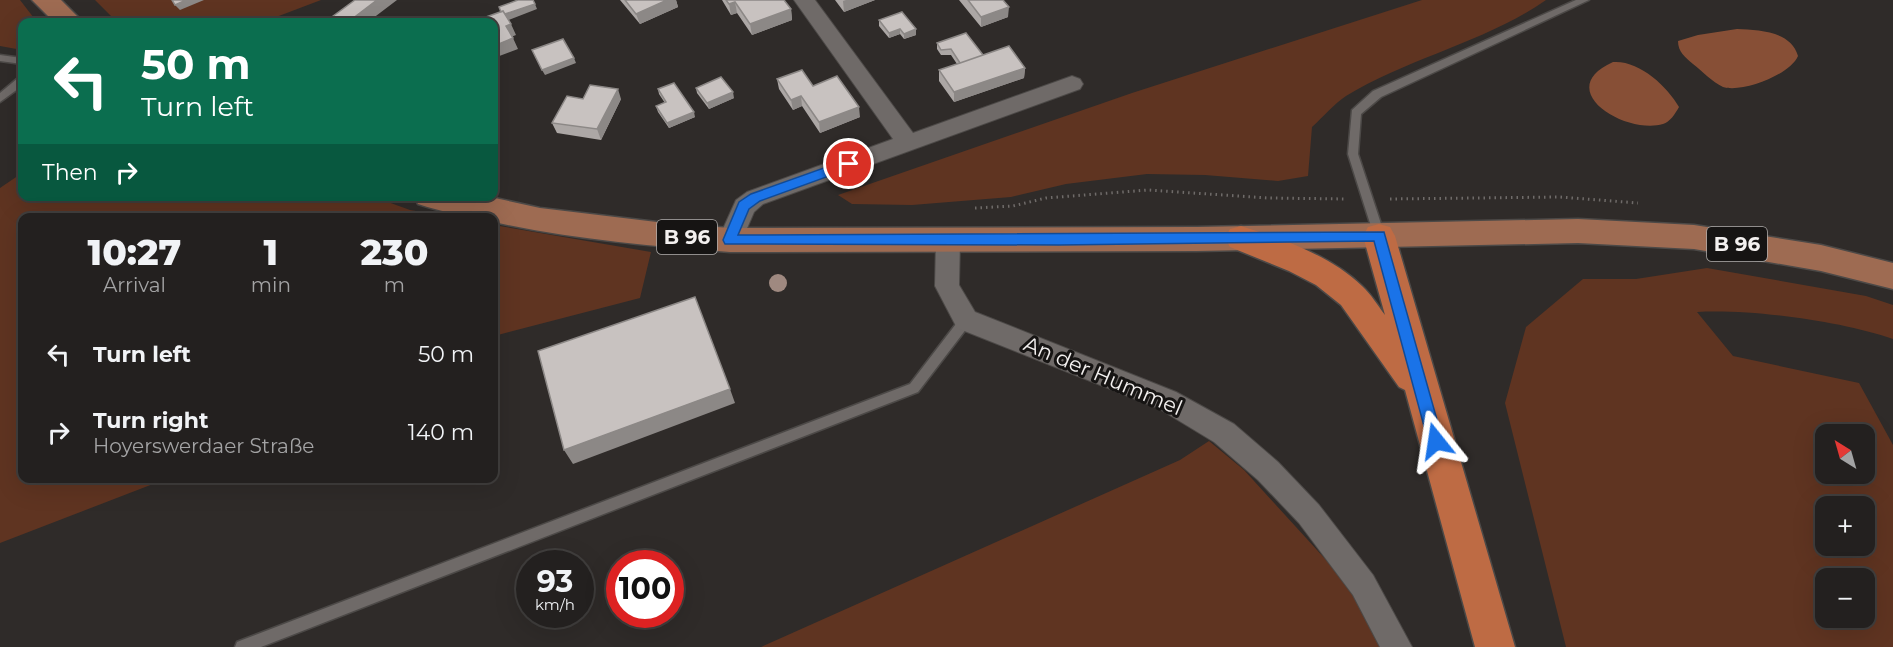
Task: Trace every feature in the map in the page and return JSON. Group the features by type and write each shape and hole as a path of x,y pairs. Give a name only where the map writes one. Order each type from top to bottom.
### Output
{"highway":[{"path":"1379,236 1495,647"},
{"path":"1241,238 1318,271 1352,296 1423,394"}],"main road":[{"path":"45,0 65,18"},
{"name":"B 96","path":"452,201 540,220 665,235 730,240 948,241 1241,238 1578,231 1694,237 1821,258 1893,276"}],"street":[{"path":"804,0 908,143"},
{"path":"730,240 744,206 755,198 1072,84"},
{"path":"948,241 947,286 966,320"},
{"name":"An der Hummel","path":"966,320 1157,395 1224,433 1268,471 1308,514 1363,585 1397,647"}],"lane":[{"path":"1379,236 1353,154 1356,113 1377,94 1584,0"},
{"path":"0,58 18,60"},
{"path":"0,98 18,84"},
{"path":"242,647 914,388 966,320"}],"path":[{"path":"968,209 1013,206 1046,198 1148,190 1268,198 1367,200 1560,197 1643,203"}],"shaded area":[{"path":"0,0 20,0 34,18 18,18 18,49 0,46"},
{"path":"95,0 321,0 274,18 113,18"},
{"path":"1422,0 1546,0 1523,15 1473,39 1396,70 1346,96 1312,127 1308,176 1278,181 1205,175 1147,174 1066,184 1011,197 912,205 852,204 838,195 1132,93"},
{"path":"1737,29 1764,31 1781,37 1789,41 1798,56 1786,70 1776,76 1753,85 1731,88 1723,87 1711,79 1685,57 1679,48 1678,41 1698,35"},
{"path":"1613,62 1633,65 1660,83 1679,107 1670,120 1663,124 1648,126 1615,117 1601,108 1592,97 1589,85 1596,73"},
{"path":"18,176 18,201 385,201 410,210 428,213 18,213 18,483 156,483 0,543 0,188"},
{"path":"498,226 651,252 640,298 498,335"},
{"path":"1707,268 1866,296 1893,305 1893,339 1848,327 1770,314 1697,312 1733,356 1859,383 1893,445 1893,647 1566,647 1505,403 1526,327 1583,279 1636,279"},
{"path":"1209,441 1244,470 1348,584 1384,647 761,647 1180,460"}],"building":[{"path":"172,0 186,0 175,5"},
{"path":"355,0 377,0 353,18 330,18"},
{"path":"518,0 533,0 535,4 505,14 501,12 499,7"},
{"path":"625,0 667,0 636,14"},
{"path":"726,0 784,0 791,9 750,24 735,2 729,4"},
{"path":"968,0 1003,0 1009,7 981,17"},
{"path":"503,11 511,24 506,26 513,38 498,44 498,18 483,18"},
{"path":"902,12 916,29 904,34 900,29 889,33 879,20"},
{"path":"966,33 983,55 960,63 951,49 941,50 937,43"},
{"path":"563,39 574,58 542,70 532,50"},
{"path":"1009,46 1025,68 954,92 939,70 963,62"},
{"path":"802,70 813,86 837,76 859,107 819,122 801,96 791,100 777,79"},
{"path":"721,77 733,92 707,103 696,88"},
{"path":"674,83 694,112 667,123 656,106 666,102 658,89"},
{"path":"590,85 618,89 597,129 552,123 567,96 583,99"},
{"path":"695,297 730,389 564,450 538,351"}],"route":[{"path":"849,164 755,198 744,206 737,218 730,240 1059,240 1379,236 1436,441"}]}
